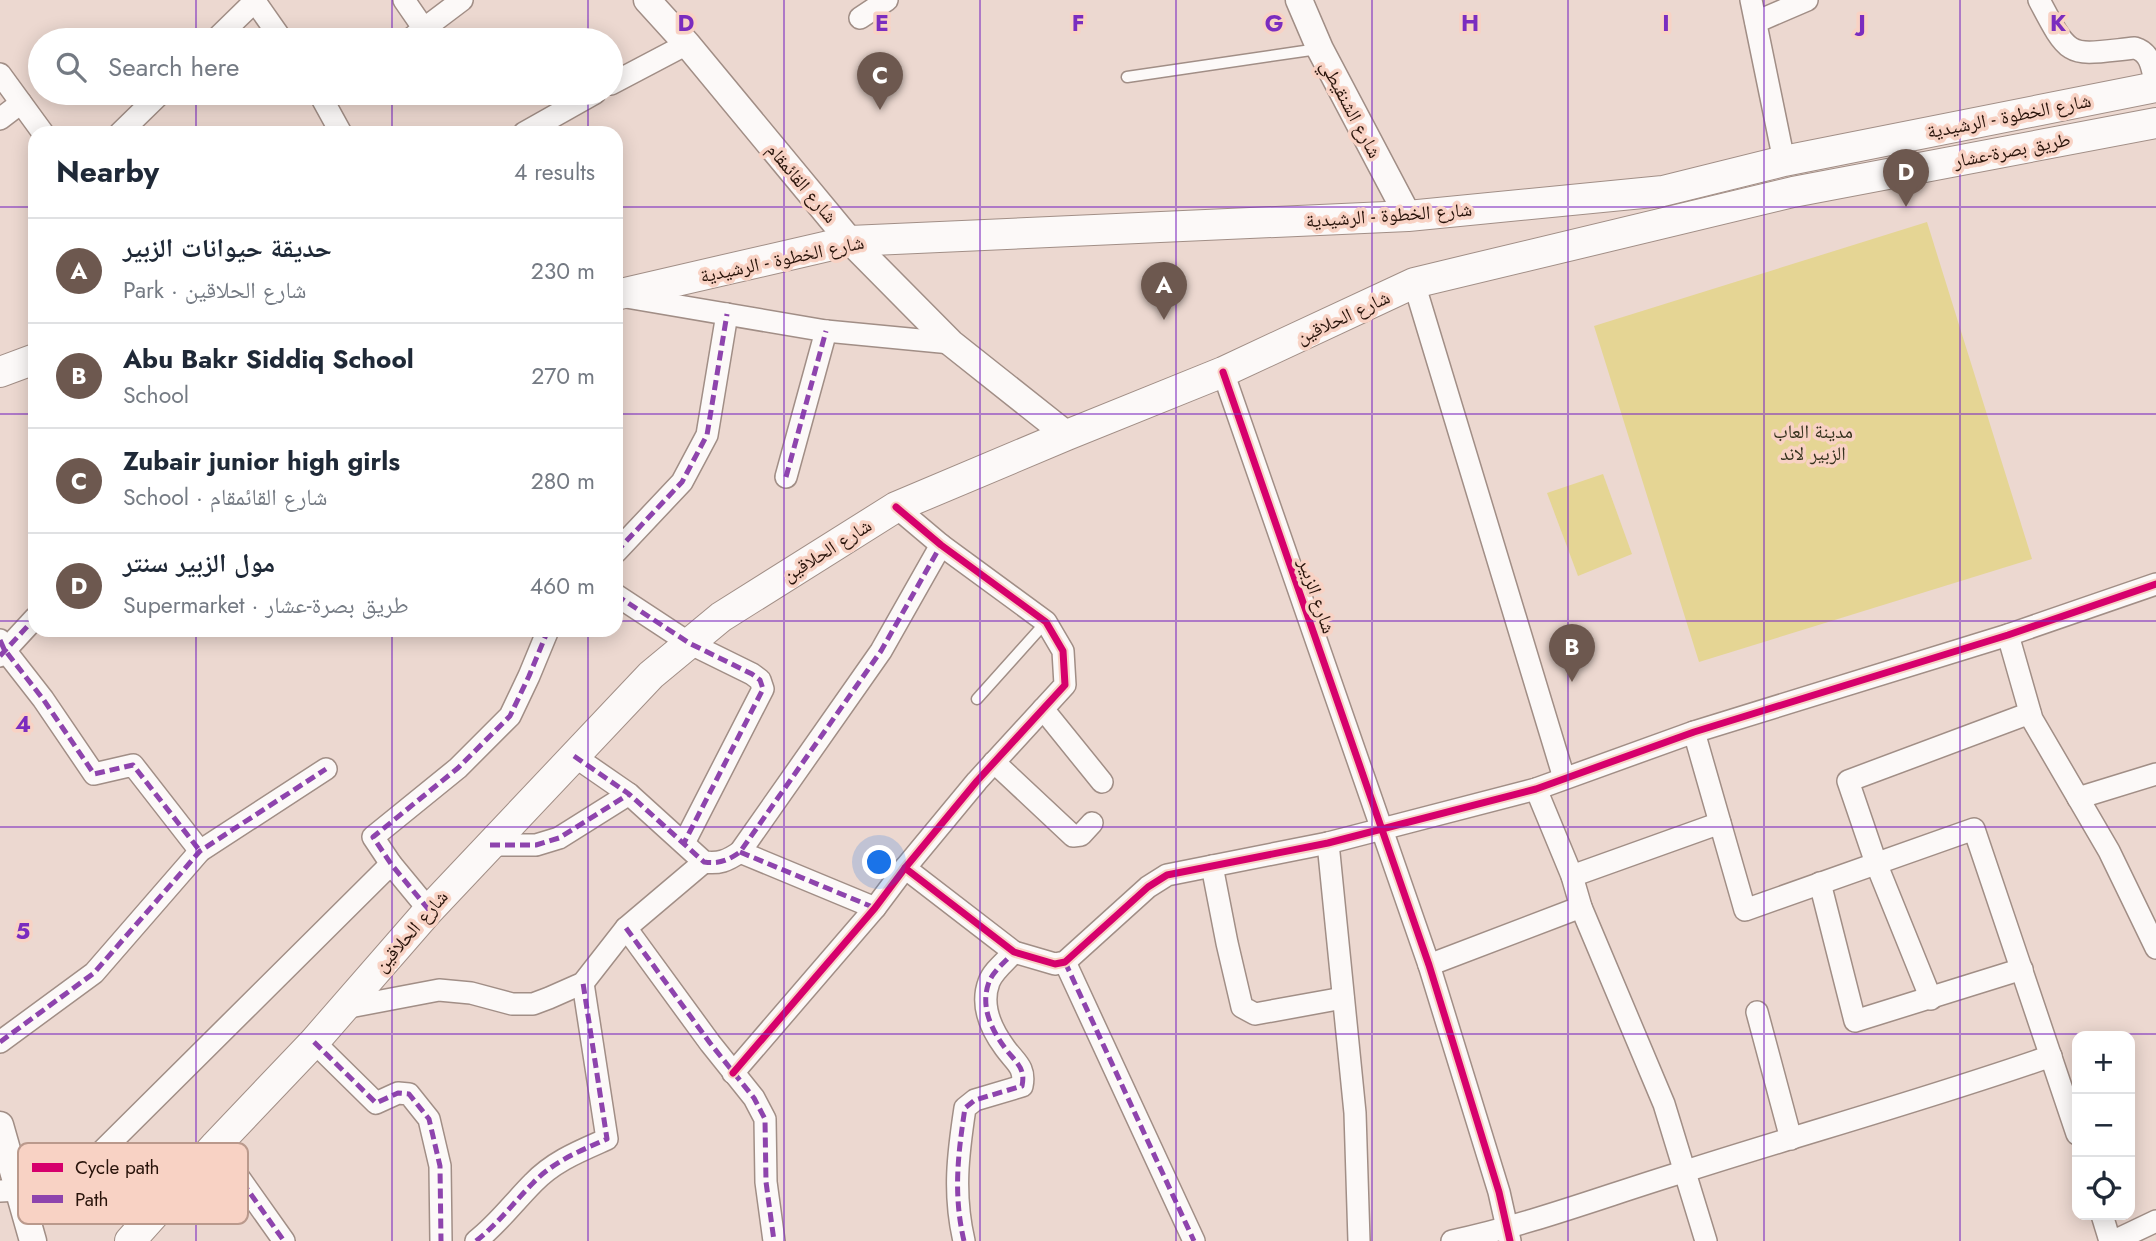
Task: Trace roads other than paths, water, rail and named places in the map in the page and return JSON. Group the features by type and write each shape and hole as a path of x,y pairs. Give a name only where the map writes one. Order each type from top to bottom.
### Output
{"main road":[{"name":"شارع الخطوة - الرشيدية","path":"623,294 850,241 1408,216 1663,191 1784,161 2156,86"},
{"name":"طريق بصرة-عشار","path":"1744,203 2156,122"},
{"path":"1736,173 1744,203"},
{"name":"شارع الحلاقين","path":"218,1143 314,1042 429,909 651,675 721,617 896,507 1223,372 1414,283 1744,203"},
{"path":"0,372 28,362"},
{"name":"شارع الحلاقين","path":"130,1241 145,1224"}],"street":[{"path":"227,28 255,0 274,28"},
{"path":"404,0 415,28"},
{"path":"425,28 462,0"},
{"path":"860,18 887,0"},
{"name":"شارع الشنقيطي","path":"1299,0 1320,49 1408,216"},
{"path":"1751,0 1784,161"},
{"path":"1756,22 1807,0"},
{"path":"2039,0 2059,39 2069,49 2079,52 2135,48 2142,50 2148,54 2156,86"},
{"name":"شارع القائمقام","path":"658,4 687,44 850,241 951,343 1067,435"},
{"path":"623,78 687,44"},
{"path":"0,74 38,126"},
{"path":"0,119 21,103"},
{"path":"127,126 149,105"},
{"path":"331,105 339,126"},
{"path":"536,126 574,105"},
{"path":"1414,283 1564,778"},
{"path":"623,296 826,331 951,343"},
{"path":"623,545 682,482 707,435 727,314"},
{"path":"786,477 826,331"},
{"name":"شارع الزبير","path":"1223,372 1429,965 1499,1192 1508,1235"},
{"path":"733,1073 875,908 994,762 1065,685 1063,651 1046,622 941,545 896,507"},
{"path":"574,756 629,794 704,862 719,864 740,852 881,651 941,545"},
{"path":"905,868 1014,952 1055,964 1065,962 1148,887 1167,875 1328,843 1536,789 1694,733 2008,635 2156,584"},
{"path":"623,601 689,643 752,674 760,680 763,689 684,843"},
{"path":"28,624 1,648 43,699 94,774 133,765 200,851"},
{"path":"2008,635 2030,713 2148,914 2156,948"},
{"path":"429,909 391,864 373,837 458,768 509,716 545,637"},
{"path":"1043,709 1102,782"},
{"path":"1931,999 1876,863 1848,781 2030,713"},
{"path":"1694,733 1745,910 1974,829 2072,1118"},
{"path":"994,762 1073,836 1081,835 1092,823"},
{"path":"0,1042 94,973 200,851 326,769"},
{"path":"2078,798 2156,774"},
{"path":"1536,789 1572,876 1581,907 1664,1104 1706,1241"},
{"path":"490,845 536,845 559,838 629,794"},
{"path":"1572,876 1720,823"},
{"path":"1328,843 1355,1113 1359,1241"},
{"path":"740,852 875,908"},
{"path":"344,1008 439,990 471,993 512,1004 533,1003 583,983 626,928 704,862"},
{"path":"110,1143 391,864"},
{"path":"1212,866 1242,1007 1255,1014 1343,998"},
{"path":"1820,883 1855,1021 2022,970"},
{"path":"1429,965 1581,907"},
{"path":"626,928 754,1098 765,1119 766,1182 774,1241"},
{"path":"964,1241 958,1213 957,1161 965,1108 975,1100 1022,1086 1024,1077 1021,1066 1005,1048 987,1018 989,980 1014,952"},
{"path":"1065,962 1194,1241"},
{"path":"476,1241 494,1228 534,1181 560,1160 607,1139 583,983"},
{"path":"1757,1012 1791,1139"},
{"path":"314,1042 376,1104 398,1093 409,1094 429,1119 440,1166 441,1241"},
{"path":"1452,1241 1508,1235 1686,1171 1959,1088 2052,1056"},
{"path":"0,1125 10,1190 18,1208"},
{"path":"248,1191 282,1240"},
{"path":"2104,1220 2112,1241 2156,1222"},
{"path":"25,1224 33,1241"}],"lane":[{"path":"1127,77 1320,49"},
{"path":"977,699 1046,622"}],"place":[{"name":"Zubair junior high girls","path":"880,110"},
{"name":"مول الزبير سنتر","path":"1906,207"},
{"name":"حديقة حيوانات الزبير","path":"1164,320"},
{"name":"Abu Bakr Siddiq School","path":"1572,682"}],"park label":[{"name":"مدينة العاب الزبير لاند","path":"1813,442"}]}
